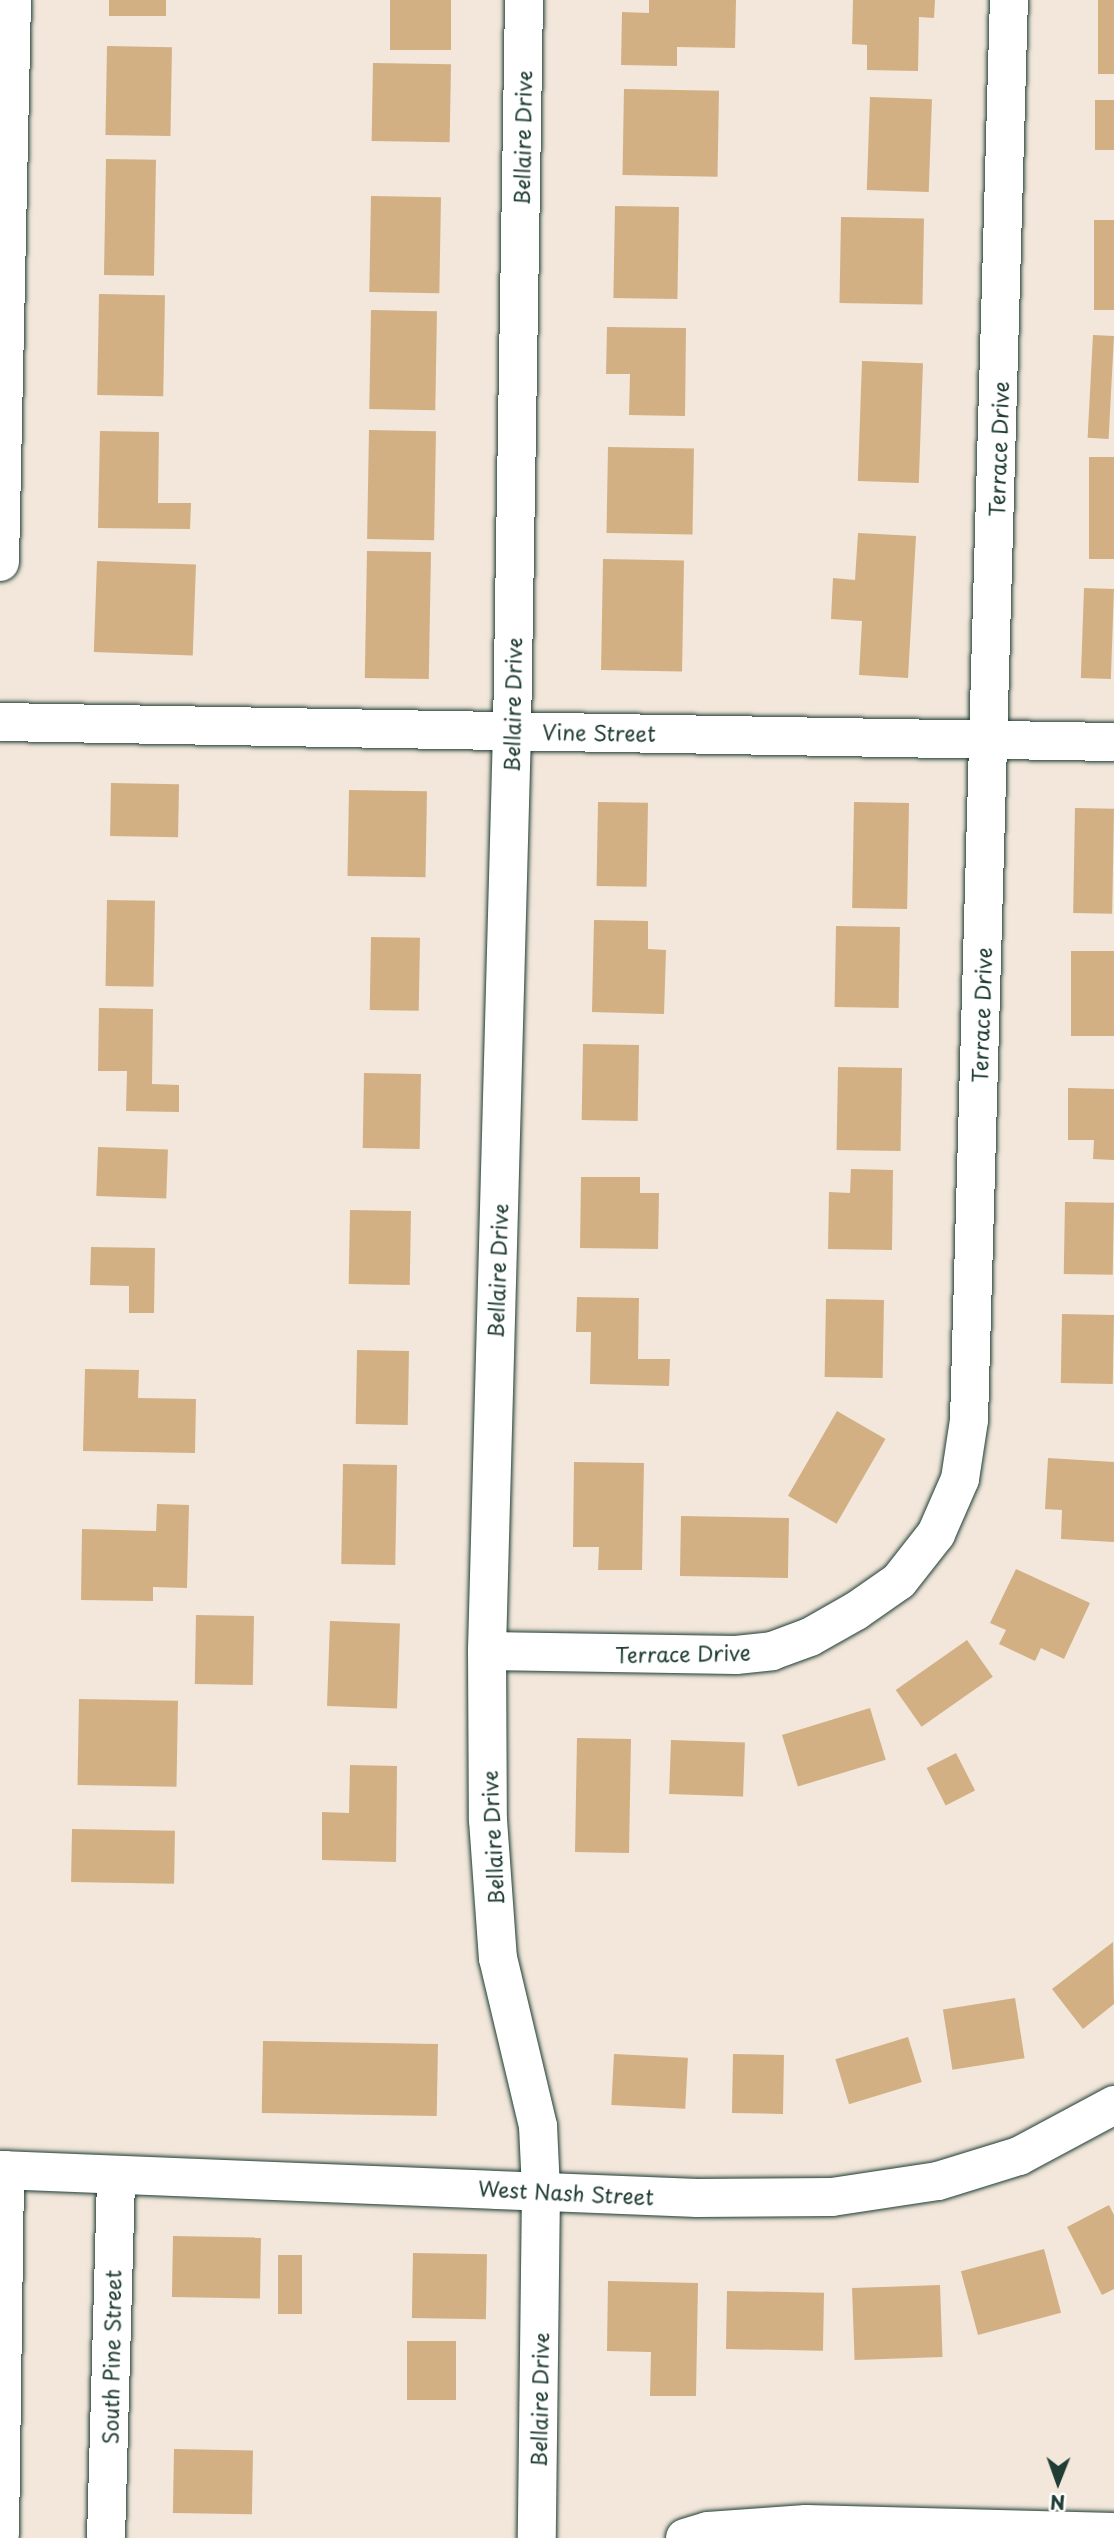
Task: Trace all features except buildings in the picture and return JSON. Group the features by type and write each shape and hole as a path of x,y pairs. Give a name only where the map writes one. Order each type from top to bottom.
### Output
{"street":[{"path":"0,562 12,0"},
{"name":"Bellaire Drive","path":"524,0 512,731 487,1651 488,1820 498,1958 538,2126 541,2190 537,2538"},
{"name":"Terrace Drive","path":"487,1651 736,1655 772,1651 810,1637 867,1604 899,1581 936,1534 960,1479 969,1420 1009,0"},
{"name":"Vine Street","path":"0,722 1114,742"},
{"name":"West Nash Street","path":"2,2170 697,2198 832,2197 938,2181 1019,2155 1114,2105"},
{"path":"0,2534 2,2170"},
{"name":"South Pine Street","path":"106,2538 116,2176"},
{"path":"685,2538 708,2531 1114,2532"}]}
